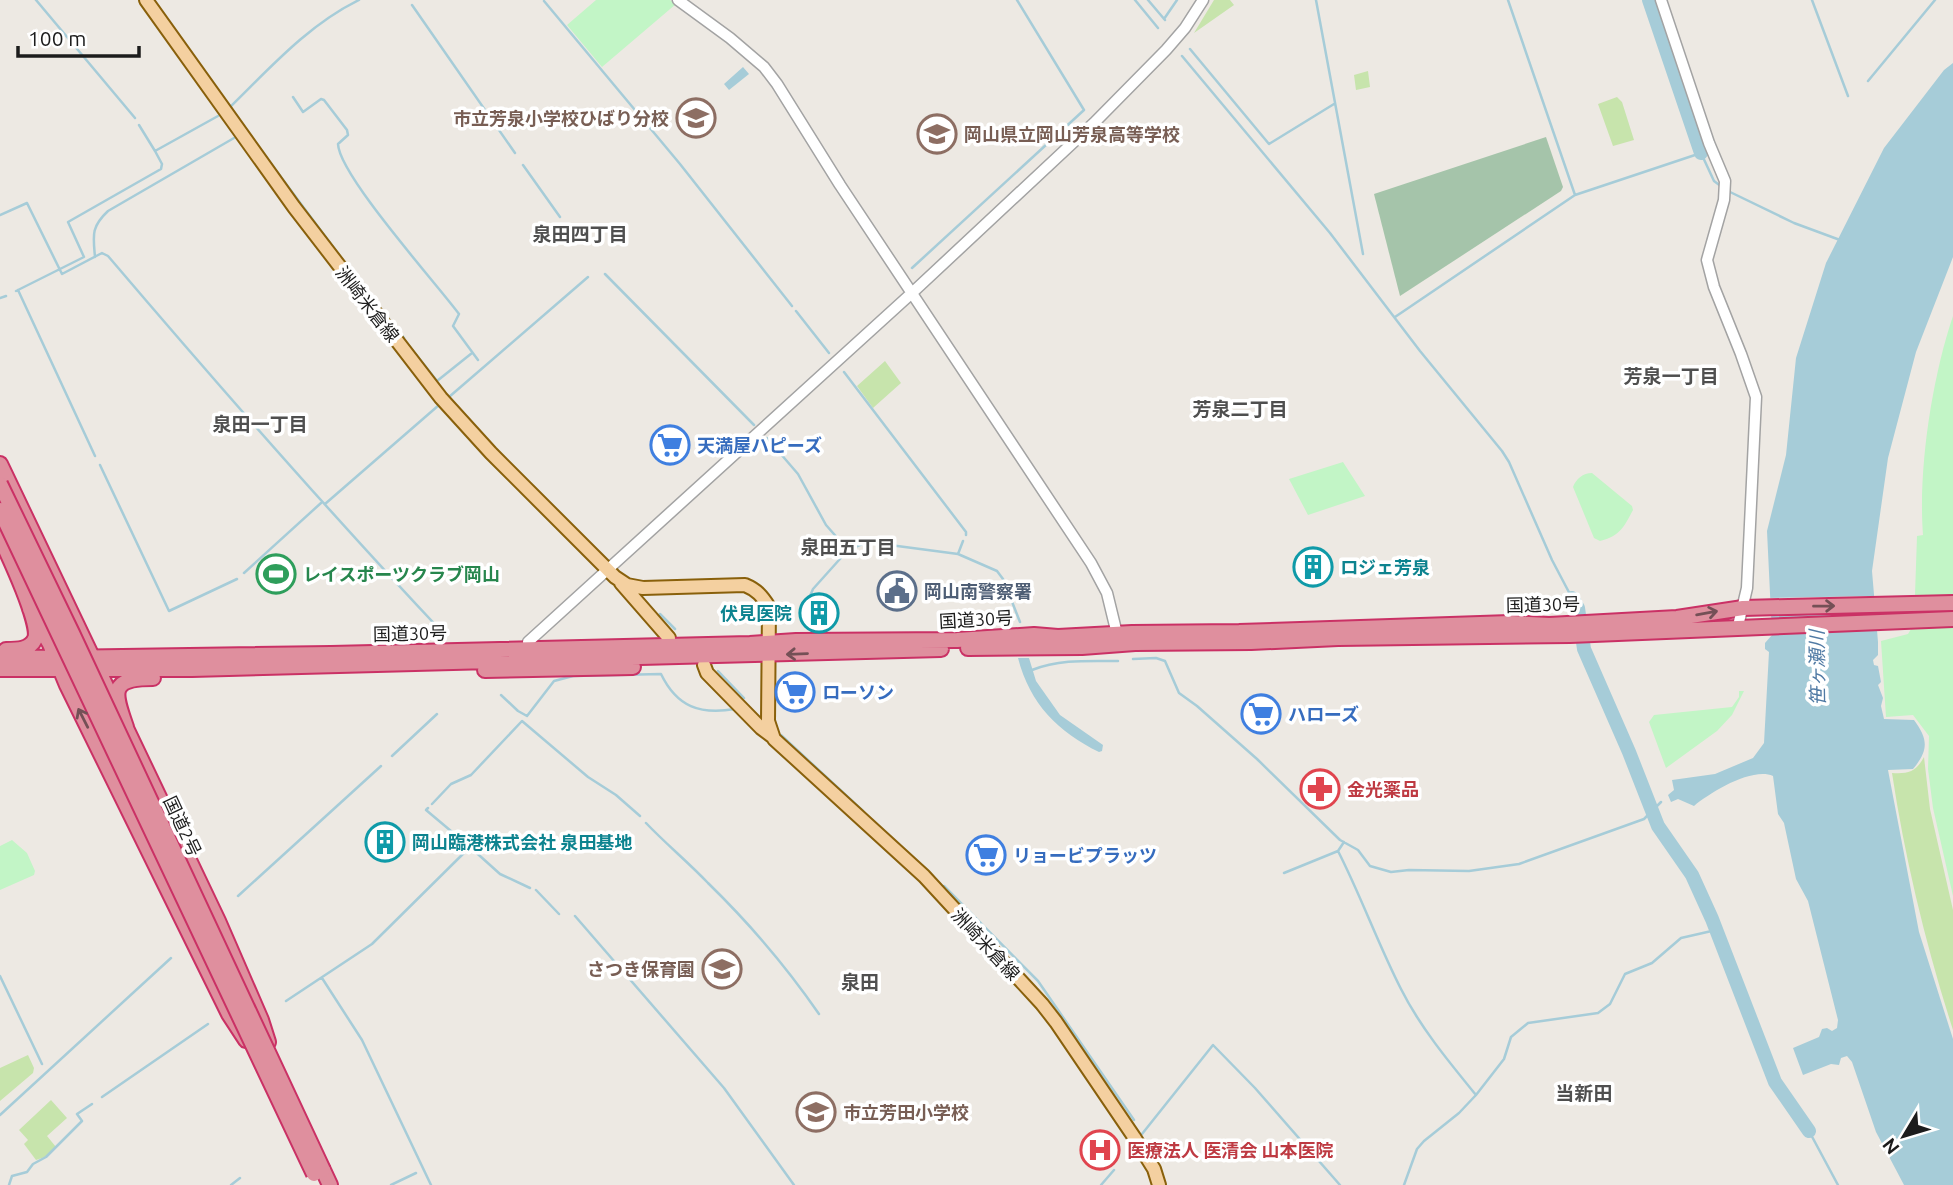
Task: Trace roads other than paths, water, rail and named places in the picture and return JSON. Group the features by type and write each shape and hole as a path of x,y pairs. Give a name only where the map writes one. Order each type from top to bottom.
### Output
{"highway":[{"path":"0,464 218,921 261,1020 271,1069"},
{"name":"国道2号","path":"0,484 319,1176 330,1185"},
{"name":"国道2号","path":"0,510 271,1069"},
{"path":"0,537 36,624 35,640 31,645 20,650 0,650"},
{"name":"国道30号","path":"95,663 192,669 331,659 768,649 1082,647 1135,643 1227,643 1590,628 1749,608 1953,603"},
{"path":"30,610 229,1014 271,1069"},
{"name":"国道30号","path":"1590,628 1953,619"},
{"name":"国道30号","path":"768,649 1117,634 1419,628 1510,623 1575,629"},
{"path":"126,727 116,697 121,685 133,679 177,678 192,669 214,674 267,675 751,664 768,649 744,636 225,649 182,655"},
{"name":"国道30号","path":"0,668 182,655 331,659"},
{"name":"国道30号","path":"0,657 58,664"}],"main road":[{"name":"洲崎米倉線","path":"146,0 294,207 441,398 491,453 621,582 669,638"},
{"path":"621,582 643,588 745,585 756,590 769,607 768,721 773,737"},
{"name":"洲崎米倉線","path":"704,665 707,673 761,727 924,876 1042,1004 1134,1137 1154,1169 1159,1185"}],"street":[{"path":"678,0 720,30 764,67 1091,564 1107,593 1117,634"},
{"path":"528,642 913,292 1154,65 1185,28 1203,0"},
{"path":"1661,0 1709,143 1725,181 1725,193 1707,260 1714,287 1751,381 1757,410 1747,588 1749,608 1738,626"}],"water":[{"name":"笹ヶ瀬川","path":"1953,63 1953,257 1916,352 1888,458 1872,571 1878,642 1878,655 1873,660 1874,665 1878,666 1881,682 1878,685 1883,698 1881,706 1884,719 1914,720 1925,744 1922,756 1913,769 1888,770 1919,932 1953,1039 1953,1185 1904,1185 1876,1132 1852,1062 1847,1056 1841,1058 1839,1065 1831,1064 1803,1075 1793,1048 1819,1037 1822,1029 1832,1031 1837,1028 1838,1020 1808,901 1796,879 1784,823 1778,814 1773,776 1754,775 1732,782 1694,806 1678,799 1671,802 1668,795 1674,790 1672,780 1715,774 1753,758 1764,743 1769,652 1765,649 1765,643 1772,635 1767,531 1786,455 1796,358 1826,263 1884,148 1944,70"},
{"path":"743,67 749,74 729,90 724,84"},
{"path":"1018,658 1029,658 1036,681 1060,715 1103,745 1102,751 1084,744 1048,715 1030,689"}],"waterway":[{"path":"36,0 135,118"},
{"path":"230,107 306,35 340,10 359,0"},
{"path":"912,268 1084,110 1017,0"},
{"path":"1135,0 1158,28"},
{"path":"1148,0 1165,20"},
{"path":"1164,19 1177,0"},
{"path":"1316,0 1363,254"},
{"path":"1508,0 1575,195"},
{"path":"1649,0 1701,153"},
{"path":"1812,0 1848,96"},
{"path":"1868,81 1935,0"},
{"path":"544,1 680,164 792,306"},
{"path":"412,5 515,153"},
{"path":"1190,49 1269,144 1334,104"},
{"path":"1182,56 1330,233 1420,351 1502,451 1572,598"},
{"path":"293,97 303,112 321,99 324,100 347,130 348,135 338,144 354,179 390,229 459,314 453,326 478,360"},
{"path":"16,291 84,257 68,222 161,169 162,164 155,151 218,116"},
{"path":"139,125 155,151"},
{"path":"95,257 94,232 108,211 234,138"},
{"path":"1395,317 1575,195 1701,153 1714,181 1722,187"},
{"path":"266,157 348,267"},
{"path":"523,165 560,217"},
{"path":"1728,191 1794,223 1840,240"},
{"path":"0,215 27,203 60,270"},
{"path":"60,270 62,274 102,253 108,256 273,447 444,634"},
{"path":"605,274 754,425"},
{"path":"354,275 375,302"},
{"path":"449,397 588,277"},
{"path":"18,290 95,456"},
{"path":"0,298 6,296"},
{"path":"380,308 404,338"},
{"path":"796,311 829,353"},
{"path":"410,347 437,381 472,353"},
{"path":"844,372 966,535"},
{"path":"325,504 439,405"},
{"path":"767,438 798,474 826,525 848,550"},
{"path":"100,465 169,611 237,579"},
{"path":"244,573 321,503"},
{"path":"958,554 963,541"},
{"path":"808,626 813,589 848,550 867,542 958,554 997,571 1003,579 1020,622"},
{"path":"1572,598 1578,608 1584,649 1658,826 1692,875 1712,919 1775,1082 1809,1131"},
{"path":"660,614 675,629"},
{"path":"1133,659 1156,658 1165,661 1179,693 1257,759 1340,840 1358,850 1370,866 1391,872 1469,871 1519,864 1644,819 1661,802"},
{"path":"1032,670 1064,662 1118,661"},
{"path":"718,671 744,698"},
{"path":"501,695 527,716 554,681 573,676 661,674 674,694 691,706 711,711 735,709"},
{"path":"392,756 437,714"},
{"path":"432,804 451,784 471,775 522,721 588,777 616,795 640,816"},
{"path":"781,735 863,811"},
{"path":"238,896 381,766"},
{"path":"286,1001 372,944 470,847 426,810 428,808"},
{"path":"646,823 752,929 819,1014"},
{"path":"1344,842 1338,851 1401,989 1426,1031 1476,1095"},
{"path":"470,847 500,874 530,888"},
{"path":"1284,873 1338,851"},
{"path":"944,886 1038,981 1134,1120"},
{"path":"536,890 559,914"},
{"path":"575,916 724,1088 794,1185"},
{"path":"1404,1185 1417,1149 1476,1095 1504,1059 1511,1037 1528,1023 1598,1013 1610,1004 1625,974 1652,963 1681,938 1716,930"},
{"path":"0,1115 171,958"},
{"path":"0,976 42,1064"},
{"path":"322,978 362,1040 431,1185"},
{"path":"102,1097 208,1024"},
{"path":"1142,1134 1213,1045 1255,1088 1340,1185"},
{"path":"9,1185 12,1176 27,1172 33,1164 46,1157 82,1121 77,1114 92,1104"},
{"path":"1809,1131 1838,1185"},
{"path":"1101,1185 1114,1170"},
{"path":"391,1185 416,1173"},
{"path":"231,1185 240,1178"}],"place":[{"name":"市立芳泉小学校ひばり分校","path":"696,118"},
{"name":"岡山県立岡山芳泉高等学校","path":"937,134"},
{"name":"天満屋ハピーズ","path":"670,445"},
{"name":"ロジェ芳泉","path":"1313,567"},
{"name":"レイスポーツクラブ岡山","path":"276,574"},
{"name":"岡山南警察署","path":"897,591"},
{"name":"伏見医院","path":"819,613"},
{"name":"ローソン","path":"795,692"},
{"name":"ハローズ","path":"1261,714"},
{"name":"金光薬品","path":"1320,789"},
{"name":"岡山臨港株式会社 泉田基地","path":"385,842"},
{"name":"リョービプラッツ","path":"986,855"},
{"name":"さつき保育園","path":"722,969"},
{"name":"市立芳田小学校","path":"816,1112"},
{"name":"医療法人 医清会 山本医院","path":"1100,1150"}],"district":[{"name":"泉田四丁目","path":"580,234"},
{"name":"芳泉一丁目","path":"1671,376"},
{"name":"芳泉二丁目","path":"1240,409"},
{"name":"泉田一丁目","path":"260,424"},
{"name":"泉田五丁目","path":"848,547"},
{"name":"泉田","path":"860,982"},
{"name":"当新田","path":"1584,1093"}]}
